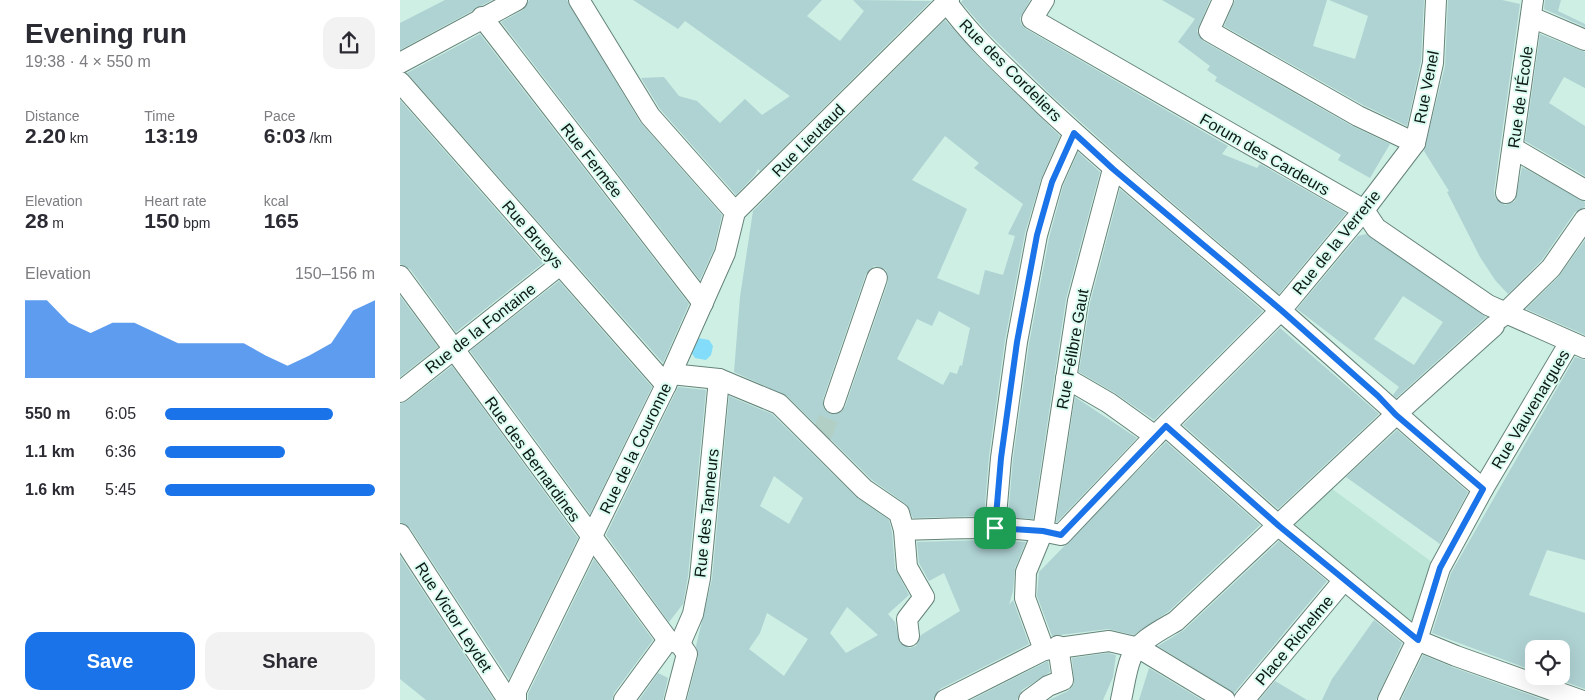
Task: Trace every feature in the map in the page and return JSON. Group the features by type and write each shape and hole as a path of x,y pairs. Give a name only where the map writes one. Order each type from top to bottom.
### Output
{"street":[{"path":"400,63 482,17 517,0"},
{"path":"579,0 650,116 736,212 725,253 703,303"},
{"name":"Forum des Cardeurs","path":"1044,0 1032,19 1364,210 1376,228 1488,305 1500,319 1577,345"},
{"path":"1223,0 1209,31 1358,116 1414,143"},
{"name":"Rue Venel","path":"1414,143 1433,63 1436,0"},
{"name":"Rue Lieutaud","path":"736,212 946,1"},
{"name":"Rue des Cordeliers","path":"946,1 996,59 1113,169 1281,310 1378,396 1396,415 1483,489"},
{"path":"1532,9 1585,40"},
{"name":"Rue de l'École","path":"1506,193 1532,9"},
{"name":"Rue Fermée","path":"482,17 703,303"},
{"name":"Rue Brueys","path":"400,82 560,265 669,379"},
{"path":"995,528 1001,458 1017,342 1037,235 1052,182 1074,133"},
{"name":"Rue de la Verrerie","path":"1043,531 1061,535 1160,431 1281,310 1364,210 1414,143"},
{"path":"1513,148 1585,190"},
{"name":"Rue Félibre Gaut","path":"1043,531 1078,301 1113,169"},
{"path":"1122,700 1131,656 1151,636 1176,622 1500,319 1551,268 1585,220"},
{"name":"Rue de la Fontaine","path":"400,392 560,265"},
{"name":"Rue des Bernardines","path":"400,276 592,538 678,646"},
{"path":"834,403 876,278"},
{"name":"Rue de la Couronne","path":"516,700 516,691 669,379 703,303"},
{"name":"Rue Vauvenargues","path":"1388,700 1418,640 1440,568 1483,489 1577,345"},
{"name":"Place Richelme","path":"1066,378 1160,431 1418,640 1456,656 1580,700"},
{"path":"669,379 719,379 779,404 819,440 864,489 898,513 904,530 907,567 924,596 907,618 909,636"},
{"name":"Rue des Tanneurs","path":"675,700 678,646 693,614 700,578 719,379"},
{"path":"904,530 995,528 1043,531 1026,572 1026,598 1051,648 1063,680 1048,686 1030,700"},
{"name":"Rue Victor Leydet","path":"400,534 508,700"},
{"name":"Place Richelme","path":"1244,700 1344,580"},
{"path":"945,700 1051,648 1109,641 1139,648 1225,700"},
{"path":"624,700 678,646"}],"shaded area":[{"path":"1324,483 1440,568 1417,640 1279,526"}],"water":[{"path":"698,338 709,340 713,346 711,355 706,360 695,358 690,351"}],"building":[{"path":"445,0 492,0 400,50 400,23"},
{"path":"529,0 567,0 640,122 722,215 714,249 700,280 501,22 523,10"},
{"path":"633,0 822,0 807,16 840,41 864,11 853,0 931,1 760,171 758,169 755,175 736,195 660,109 641,78 664,77 679,96 697,101 720,123 745,99 762,115 790,96 685,21 678,29"},
{"path":"963,0 1030,0 1020,18 1021,24 1026,29 1228,146 1222,154 1257,168 1260,164 1346,213 1279,294 1125,162 1051,95 988,33 961,2"},
{"path":"1162,0 1210,0 1197,31 1203,41 1352,126 1390,144 1370,178 1338,160 1341,155 1215,81 1217,77 1207,70 1210,66 1178,42 1195,19"},
{"path":"1235,0 1327,0 1313,46 1355,59 1368,16 1329,0 1424,0 1421,61 1407,126 1363,105 1224,26"},
{"path":"1448,0 1502,0 1520,4 1494,191 1495,198 1505,205 1515,201 1522,167 1585,202 1585,207 1575,212 1542,260 1508,294 1495,280 1480,257 1447,192 1449,191 1424,151 1445,66"},
{"path":"1545,0 1561,0 1558,11 1585,24 1585,27 1544,9"},
{"path":"945,20 983,62 1060,136 1041,179 1025,233 1005,340 989,456 984,516 913,518 906,504 872,480 787,396 734,372 740,297 753,211","holes":["945,136 979,163 974,168 1023,204 1008,234 1015,236 1003,275 985,270 979,295 937,278 967,209 912,180","874,266 886,270 888,282 845,407 841,412 831,414 825,410 823,399 866,274","939,311 970,328 962,366 960,365 957,374 950,372 943,385 897,359 917,319 932,326"]},
{"path":"480,34 689,304 663,363 407,73"},
{"path":"1540,34 1585,52 1585,88 1564,77 1549,103 1585,126 1585,176 1525,141"},
{"path":"400,100 543,263 456,332 410,269 400,264"},
{"path":"1078,152 1100,172 1066,299 1033,519 1008,517 1013,459 1029,344 1049,238 1063,186"},
{"path":"1120,189 1263,311 1154,420 1115,393 1079,372 1090,303"},
{"path":"1366,234 1486,317 1396,398 1393,395 1399,387 1297,309 1358,236","holes":["1403,296 1443,322 1414,365 1374,339"]},
{"path":"1585,240 1585,335 1526,309 1559,276"},
{"path":"559,281 652,387 590,514 470,351"},
{"path":"400,296 438,347 400,377"},
{"path":"1280,328 1379,414 1278,509 1183,425"},
{"path":"1575,357 1585,360 1585,560 1547,550 1529,595 1585,613 1585,689 1570,684 1570,640 1525,640 1525,668 1432,633 1451,573"},
{"path":"452,366 578,538 509,679 410,528 400,522 400,404 407,401"},
{"path":"678,387 706,390 688,576 683,604 669,622 606,535"},
{"path":"729,396 772,414 856,497 889,520 895,568 909,595 888,614 895,622 900,643 910,648 916,646 921,635 960,611 944,573 929,581 919,563 917,542 983,540 1026,542 1015,568 1013,591 1009,605 1013,600 1029,644 940,689 933,700 687,700 698,657 696,646 712,579","holes":["774,476 803,498 789,524 760,506","847,607 878,635 846,653 830,633","767,613 808,639 784,676 749,649 760,633"]},
{"path":"1075,397 1137,438 1056,522"},
{"path":"1397,430 1468,492 1440,544 1346,477"},
{"path":"1166,442 1260,525 1169,611 1134,635 1108,629 1052,636 1037,596 1039,572"},
{"path":"1279,541 1327,581 1234,693 1158,646 1184,630"},
{"path":"400,556 494,700 426,700 400,679"},
{"path":"594,559 653,640 614,693 612,700 528,700 528,694"},
{"path":"1374,620 1402,643 1376,700 1322,700 1332,679"},
{"path":"1108,653 1116,655 1113,677 1103,700 1049,700 1068,691 1074,684 1072,658"},
{"path":"1423,655 1452,667 1544,700 1401,700"},
{"path":"1048,661 1050,672 1022,690 1017,700 971,700"},
{"path":"1149,668 1202,700 1139,700"},
{"path":"658,673 668,678 663,700 639,700"},
{"path":"1275,681 1307,700 1259,700"}],"tunnel":[{"path":"821,437 834,403"}],"route":[{"path":"1074,133 1113,169 1281,310 1378,396 1396,415 1483,489 1440,568 1418,640 1279,526 1166,426 1061,535 1043,531 995,528 1001,458 1017,342 1037,235 1052,182 1074,133"}]}
